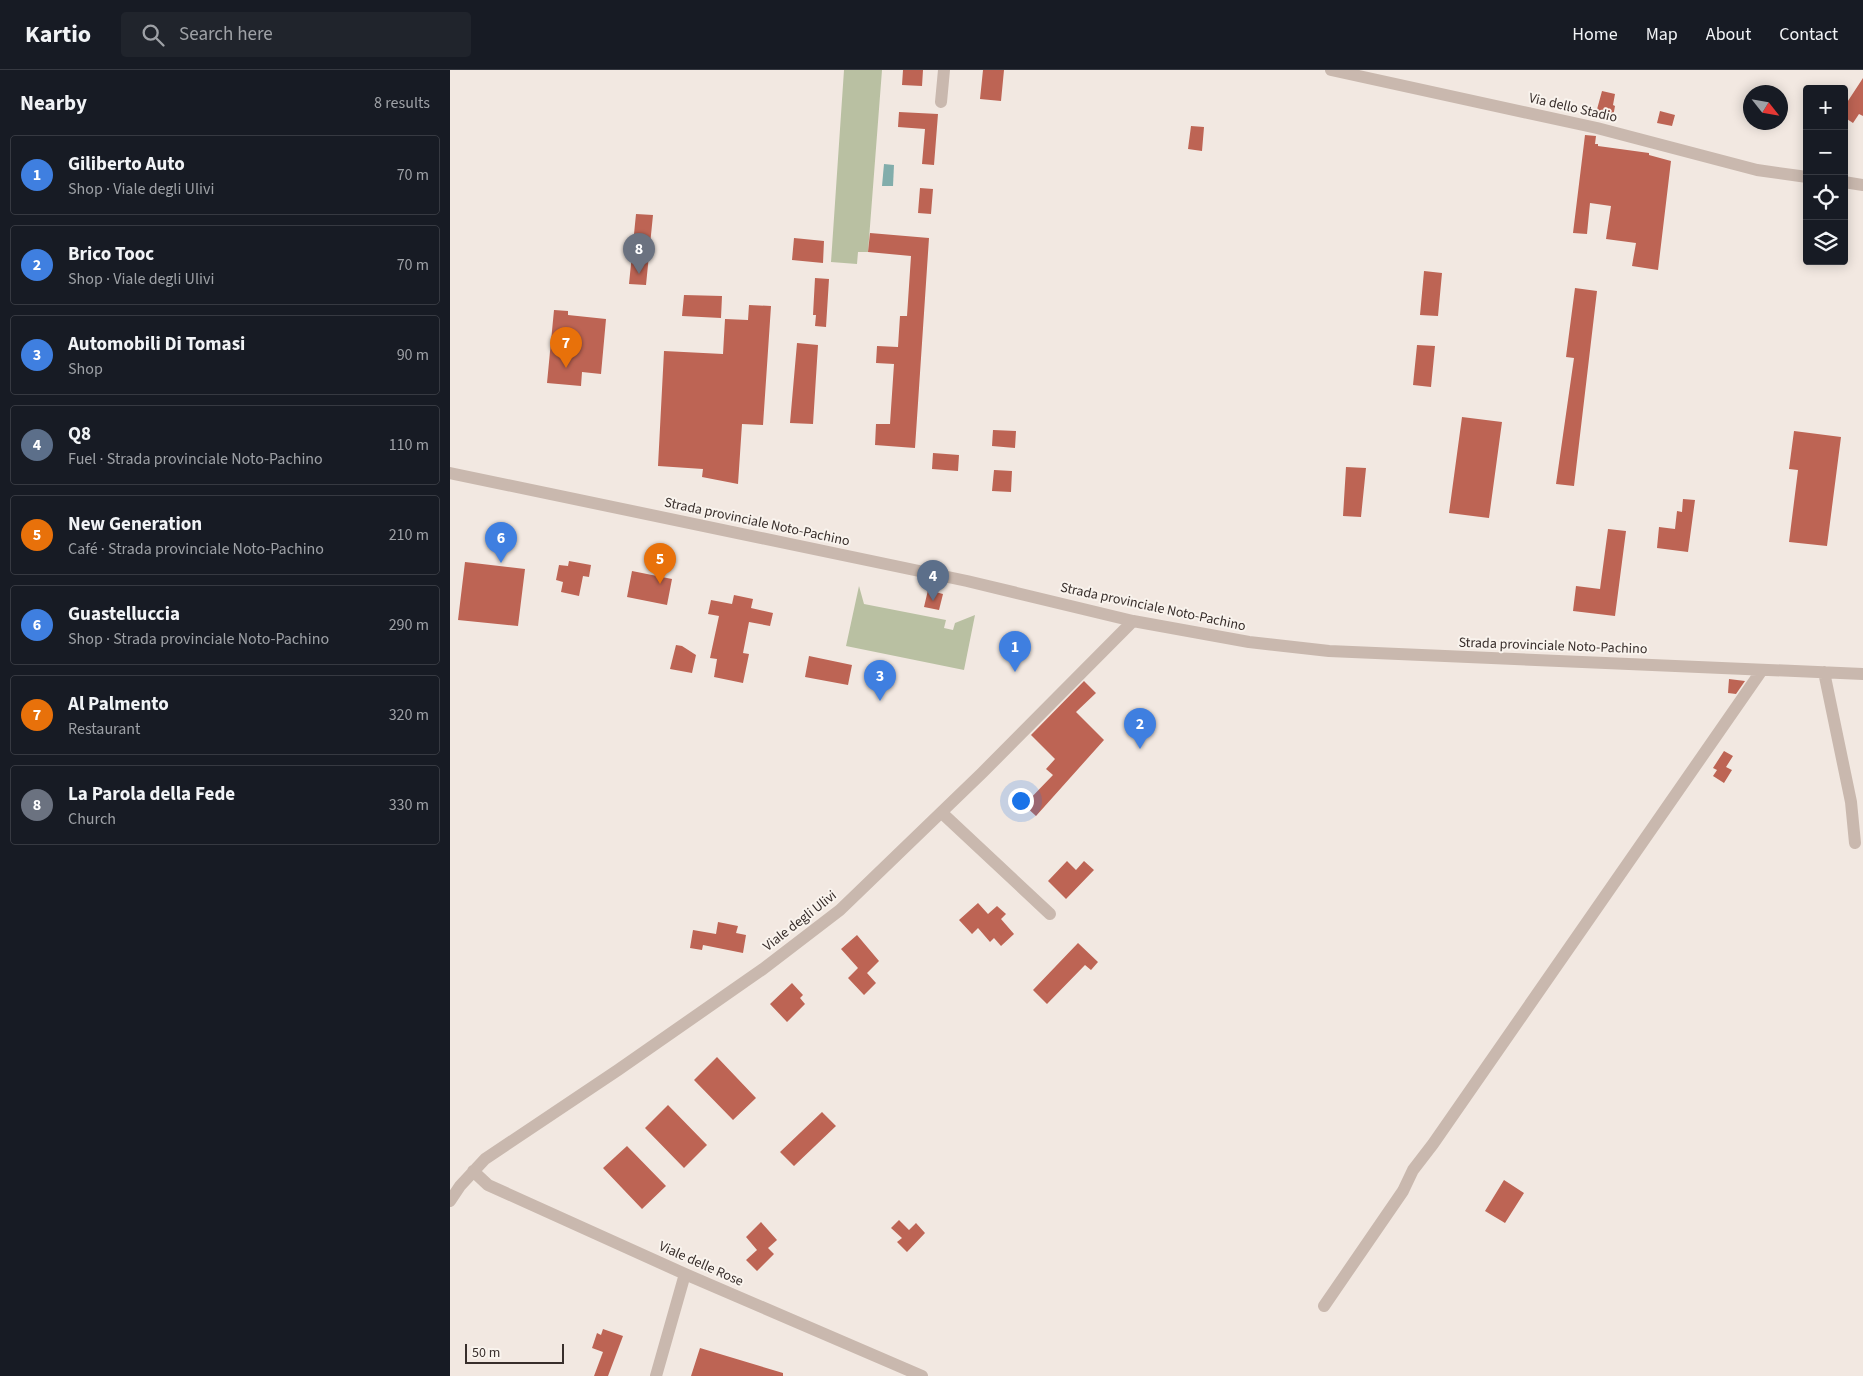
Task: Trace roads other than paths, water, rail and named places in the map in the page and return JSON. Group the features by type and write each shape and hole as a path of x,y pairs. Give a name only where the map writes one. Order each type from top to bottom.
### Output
{"street":[{"path":"941,102 944,70"},
{"name":"Via dello Stadio","path":"1331,70 1597,128 1757,170 1803,176"},
{"path":"1848,182 1863,184"},
{"name":"Strada provinciale Noto-Pachino","path":"450,473 949,577 1133,621 1249,642 1329,651 1863,674"},
{"name":"Viale degli Ulivi","path":"450,1201 473,1171 485,1159 618,1070 731,991 840,910 942,813 1133,621"},
{"path":"1324,1306 1403,1191 1413,1170 1433,1144 1762,670"},
{"path":"1824,672 1851,802 1855,843"},
{"path":"942,813 1050,914"},
{"name":"Viale delle Rose","path":"473,1171 488,1185 685,1274 922,1376"},
{"path":"656,1376 685,1274"}],"water":[{"path":"884,164 894,165 893,186 882,186"}],"place":[{"name":"La Parola della Fede","path":"639,274"},
{"name":"Al Palmento","path":"566,368"},
{"name":"Guastelluccia","path":"501,563"},
{"name":"New Generation","path":"660,584"},
{"name":"Q8","path":"933,601"},
{"name":"Giliberto Auto","path":"1015,672"},
{"name":"Automobili Di Tomasi","path":"880,701"},
{"name":"Brico Tooc","path":"1140,749"}]}
